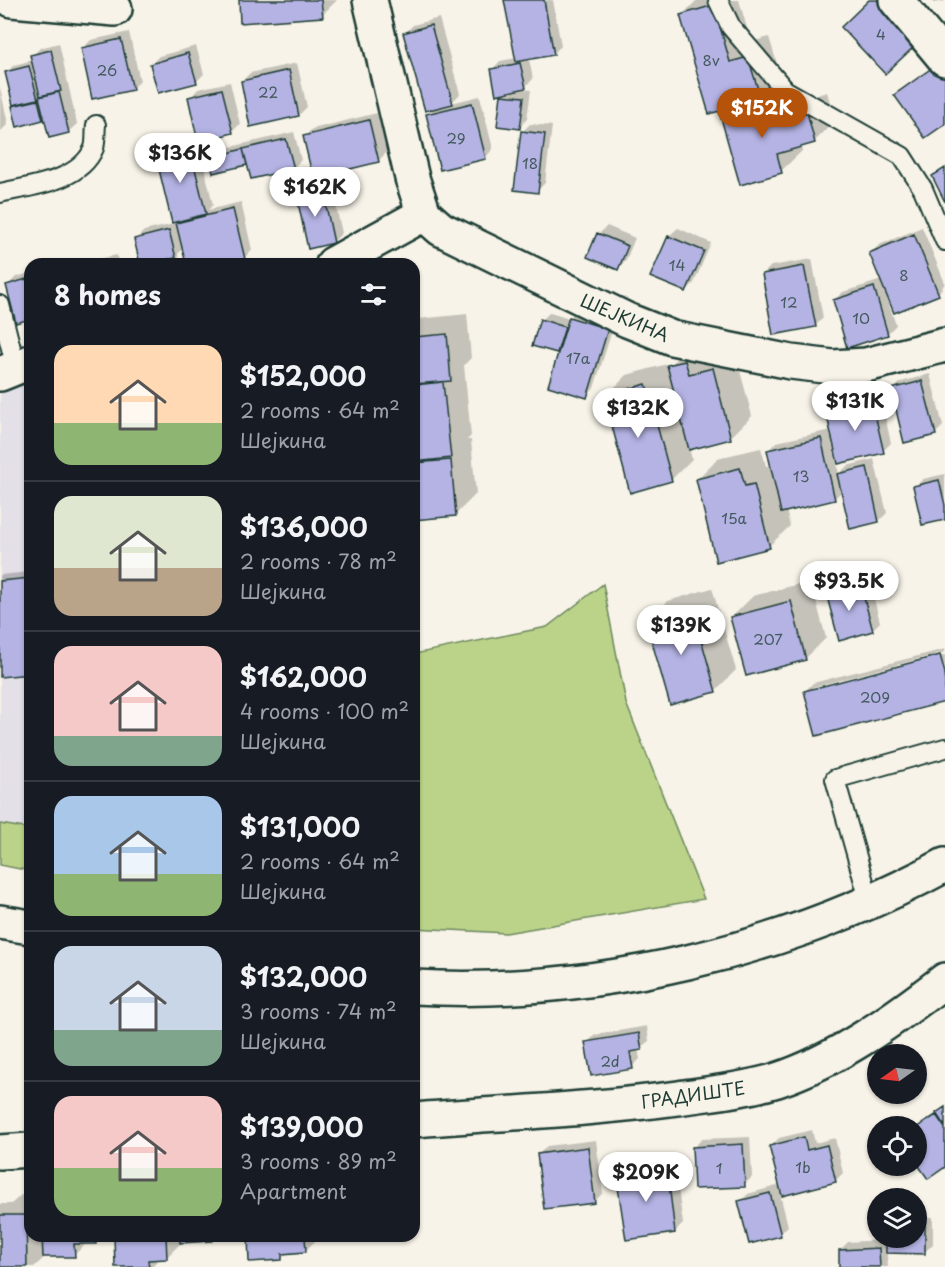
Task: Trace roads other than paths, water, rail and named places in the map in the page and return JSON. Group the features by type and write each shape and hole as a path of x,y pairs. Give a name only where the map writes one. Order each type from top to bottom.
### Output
{"street":[{"path":"12,0 116,9"},
{"path":"344,258 424,214 404,149 370,0"},
{"path":"896,0 945,59"},
{"name":"ШЕЈКИНА","path":"424,214 433,223 460,241 627,320 672,338 770,358 833,367 866,365 945,345"},
{"path":"420,987 501,986 611,976 705,958 795,933 870,903 945,866"},
{"path":"0,922 24,926"},
{"name":"ГРАДИШТЕ","path":"420,1120 531,1114 654,1101 776,1080 810,1067 853,1043 945,980"},
{"path":"0,1152 24,1150"}],"lane":[{"path":"718,0 731,27 785,90 902,156 923,189 945,241"},
{"path":"0,193 61,178 83,164 94,148 96,125"},
{"path":"0,305 15,368"},
{"path":"870,903 835,779 945,748"}]}
